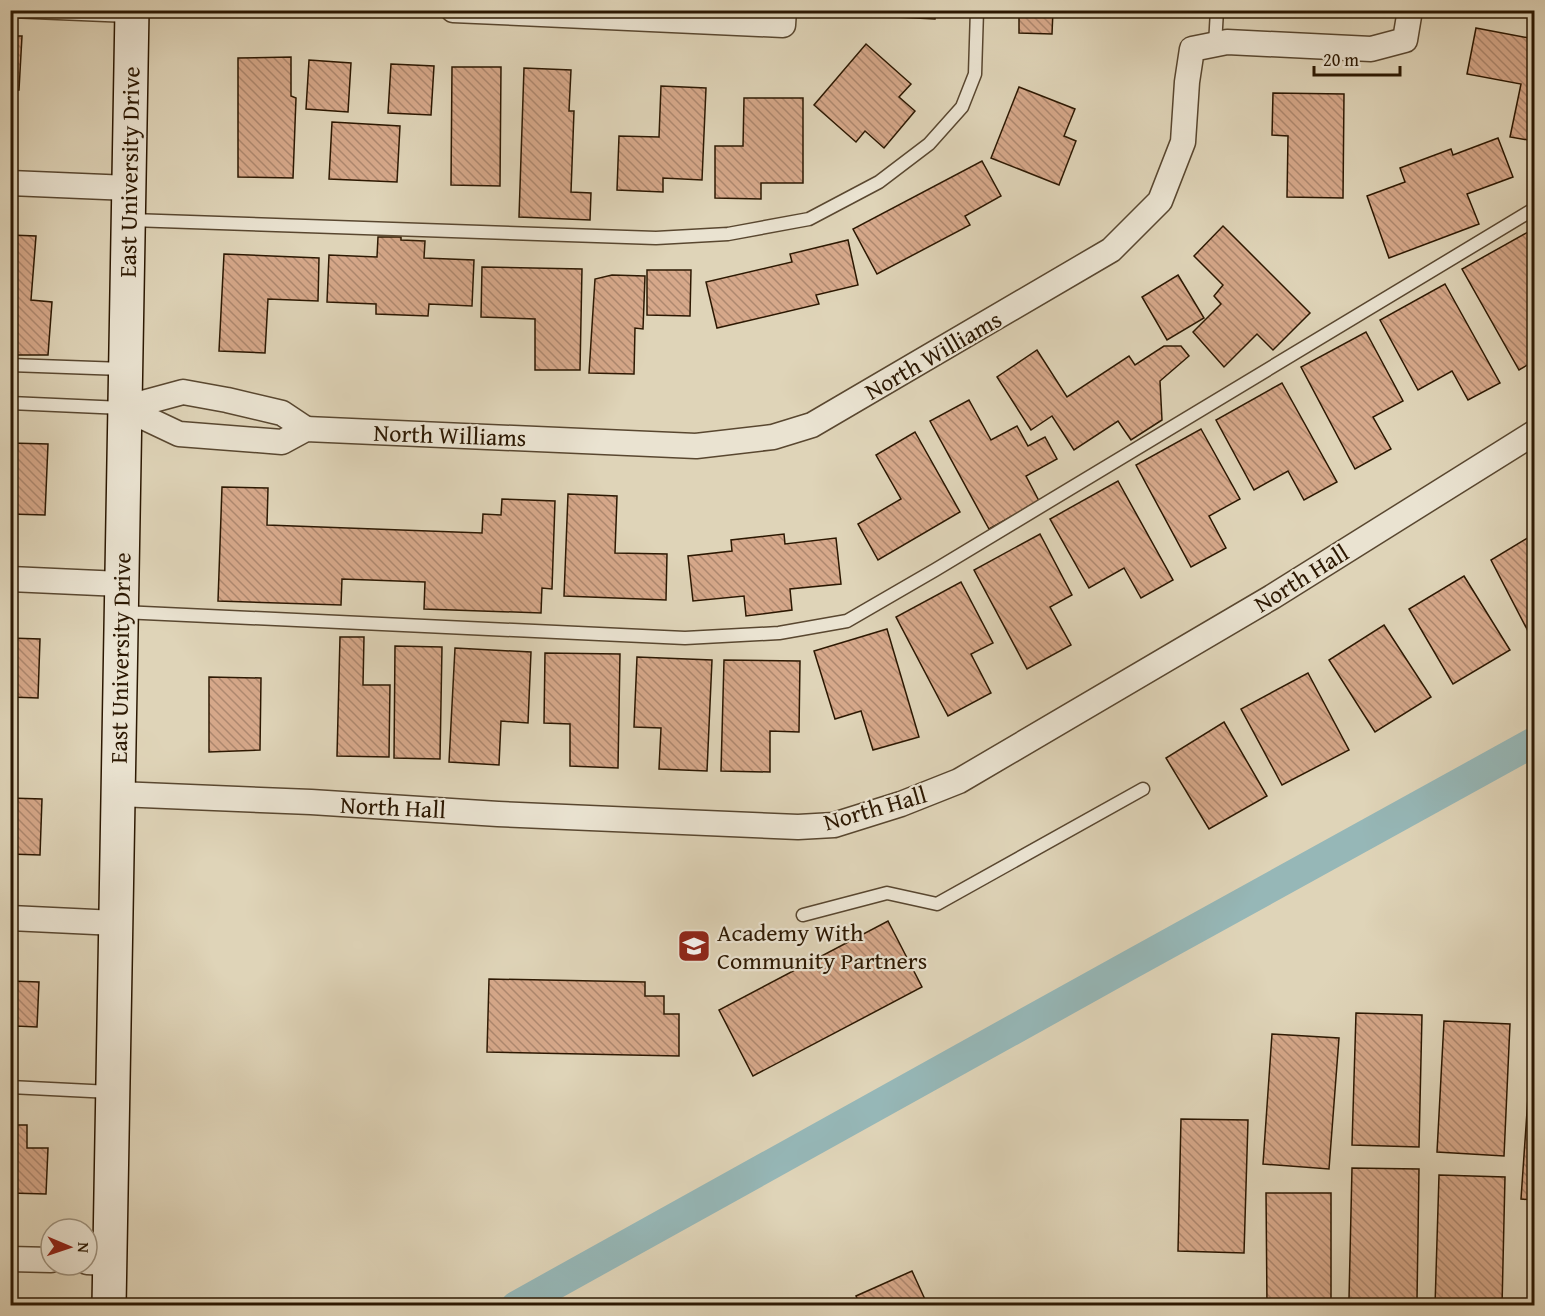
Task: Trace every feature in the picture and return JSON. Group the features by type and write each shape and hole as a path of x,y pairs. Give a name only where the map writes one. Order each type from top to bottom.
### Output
{"main road":[{"name":"East University Drive","path":"99,1252 113,1092 132,13"},
{"name":"East University Drive","path":"99,1267 109,1305"}],"street":[{"path":"453,10 784,18"},
{"name":"North Williams","path":"124,408 179,434 282,442 306,429 696,446 773,437 812,425 1111,250 1160,201 1183,142 1186,82 1191,49 1227,42 1371,49 1405,40 1410,10"},
{"path":"10,183 129,188"},
{"path":"124,408 183,392 282,413 306,429"},
{"name":"North Hall","path":"118,794 798,827 834,825 901,804 959,781 1272,597 1534,433"},
{"path":"10,579 121,598"},
{"path":"10,918 116,923"},
{"path":"10,1258 39,1259"}],"lane":[{"path":"129,220 656,238 728,234 809,219 879,182 929,144 962,107 975,74 977,10"},
{"path":"1215,45 1217,10"},
{"path":"10,11 132,13"},
{"path":"121,598 685,638 779,633 846,621 945,564 1534,209"},
{"path":"10,365 125,369"},
{"path":"10,403 124,408"},
{"path":"803,915 887,893 937,904 1143,789"},
{"path":"10,1087 113,1092"}],"building":[{"path":"876,10 936,10 935,19 876,16"},
{"path":"1019,10 1053,10 1052,34 1019,33"},
{"path":"1476,28 1534,39 1534,141 1510,137 1521,84 1467,74"},
{"path":"10,36 22,36 19,90 10,90"},
{"path":"866,44 911,84 899,97 915,111 884,148 865,131 856,142 814,105"},
{"path":"291,57 291,96 296,98 293,178 238,177 238,58"},
{"path":"309,60 351,63 348,112 306,109"},
{"path":"391,64 434,66 431,115 388,113"},
{"path":"452,67 501,67 500,186 451,185"},
{"path":"524,68 571,70 569,111 574,111 571,192 591,193 590,220 519,217"},
{"path":"661,86 706,88 702,180 663,178 663,192 617,190 619,136 659,137"},
{"path":"1019,87 1075,109 1064,136 1076,141 1059,185 991,158"},
{"path":"1273,93 1344,94 1343,198 1287,197 1288,136 1272,135"},
{"path":"744,98 803,98 803,183 761,183 761,199 715,198 715,146 743,146"},
{"path":"332,122 400,126 397,182 329,179"},
{"path":"1498,138 1513,177 1467,194 1479,224 1389,258 1367,196 1405,182 1400,168 1451,149 1453,155"},
{"path":"982,161 1001,196 965,216 970,225 877,274 853,229"},
{"path":"1223,226 1310,313 1273,350 1257,334 1224,367 1193,332 1221,304 1214,296 1223,285 1194,256"},
{"path":"1528,232 1534,243 1534,361 1519,370 1462,269"},
{"path":"10,235 36,236 31,300 52,302 48,355 15,355 10,339"},
{"path":"378,237 401,237 401,240 425,241 424,258 474,260 472,306 429,304 428,316 376,314 376,304 327,302 329,255 377,257"},
{"path":"848,240 858,285 816,295 819,304 717,328 706,282 792,262 790,254"},
{"path":"224,254 319,258 318,301 268,299 265,353 219,351"},
{"path":"482,267 582,269 580,370 535,370 535,319 481,317"},
{"path":"647,270 691,270 690,316 647,315"},
{"path":"612,275 645,276 643,329 635,328 634,374 589,373 595,279"},
{"path":"1178,275 1204,318 1167,340 1142,297"},
{"path":"1445,284 1500,383 1468,400 1452,371 1418,390 1380,320"},
{"path":"1366,332 1403,401 1373,417 1391,449 1355,469 1301,367"},
{"path":"1164,346 1181,346 1189,356 1160,381 1162,420 1131,440 1118,421 1074,450 1052,416 1031,430 997,377 1037,350 1067,397 1129,356 1135,365"},
{"path":"1282,383 1337,482 1304,500 1288,471 1254,490 1216,420"},
{"path":"969,400 991,440 1017,426 1028,446 1045,437 1057,459 1026,476 1039,501 989,529 930,421"},
{"path":"1201,429 1240,499 1209,516 1226,548 1191,567 1136,465"},
{"path":"915,432 960,512 878,560 858,524 901,499 876,455"},
{"path":"10,443 48,444 45,515 10,514"},
{"path":"1118,481 1173,580 1141,598 1124,568 1089,588 1050,519"},
{"path":"222,487 268,488 267,525 482,533 483,514 501,515 502,499 555,501 552,589 542,588 541,613 424,609 425,582 342,579 341,605 218,601"},
{"path":"568,494 617,496 615,553 667,554 666,600 564,596"},
{"path":"784,534 785,544 836,538 841,584 790,589 792,610 746,616 744,596 693,601 688,556 732,551 731,540"},
{"path":"1040,534 1072,595 1050,607 1071,645 1027,669 974,570"},
{"path":"1534,534 1534,633 1530,635 1491,560"},
{"path":"1464,576 1510,650 1453,684 1409,609"},
{"path":"961,582 993,643 971,654 991,693 948,716 896,617"},
{"path":"1384,625 1431,697 1375,732 1329,660"},
{"path":"887,629 919,737 873,750 861,711 835,719 814,651"},
{"path":"340,637 364,637 363,685 390,685 389,757 337,756"},
{"path":"10,638 40,639 38,698 10,697"},
{"path":"395,646 442,647 440,759 394,758"},
{"path":"455,648 531,652 528,723 501,721 499,765 449,762"},
{"path":"545,653 620,654 618,768 570,766 570,724 544,723"},
{"path":"637,657 712,660 707,771 659,769 661,728 634,727"},
{"path":"724,660 800,661 799,732 770,731 770,772 721,771"},
{"path":"1308,673 1349,750 1282,785 1241,709"},
{"path":"209,677 261,678 260,750 209,752"},
{"path":"1224,722 1267,796 1209,829 1166,758"},
{"path":"10,798 42,799 40,855 10,854"},
{"path":"888,921 922,987 753,1076 719,1010"},
{"path":"489,979 645,982 645,996 664,996 664,1014 679,1014 679,1056 487,1052"},
{"path":"10,981 39,982 37,1027 16,1026 16,1036 10,1035"},
{"path":"1356,1013 1422,1015 1419,1147 1352,1145"},
{"path":"1444,1021 1510,1024 1504,1156 1437,1152"},
{"path":"1272,1034 1339,1038 1329,1169 1263,1164"},
{"path":"1530,1068 1534,1068 1534,1200 1521,1199"},
{"path":"1181,1119 1248,1120 1244,1253 1178,1251"},
{"path":"10,1125 27,1125 27,1148 48,1148 46,1194 10,1193"},
{"path":"1352,1168 1419,1169 1417,1300 1349,1299"},
{"path":"1439,1175 1505,1177 1502,1306 1435,1306"},
{"path":"1266,1193 1331,1193 1331,1306 1267,1306"},
{"path":"912,1271 928,1306 860,1306 856,1296"}],"waterway":[{"path":"516,1306 1534,742"}],"place":[{"name":"Academy With Community Partners","path":"694,946"}]}
